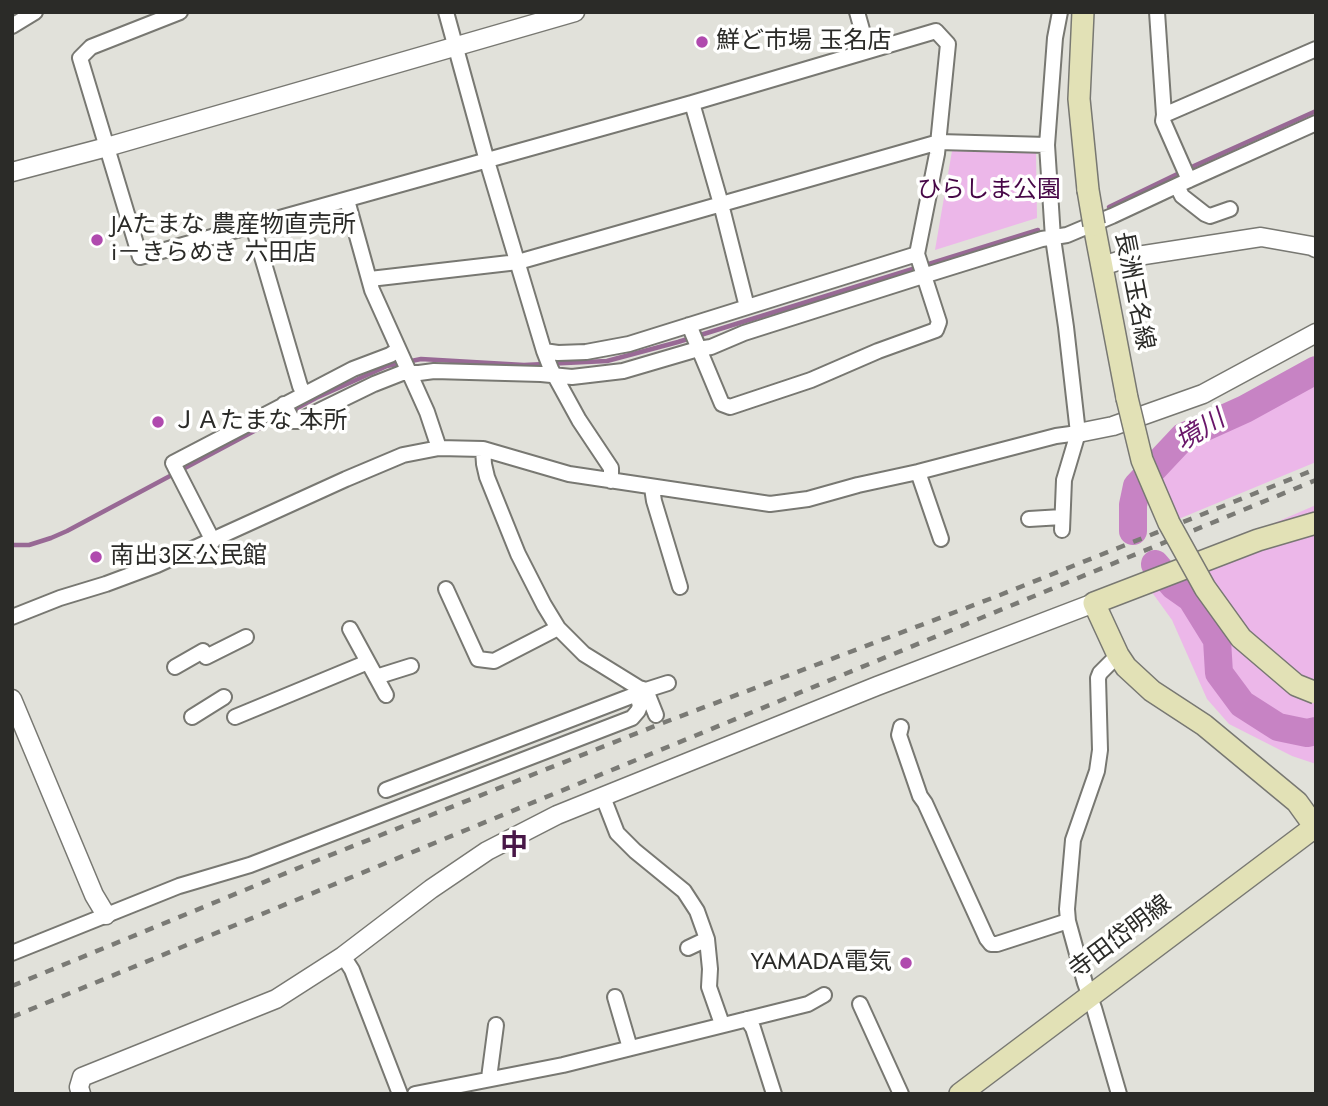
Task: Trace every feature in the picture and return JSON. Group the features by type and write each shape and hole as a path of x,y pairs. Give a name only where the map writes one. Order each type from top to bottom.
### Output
{"main road":[{"name":"長洲玉名線","path":"1083,12 1079,99 1088,190 1127,398 1142,460 1170,523 1203,584 1241,638 1296,685 1316,693"},
{"path":"1315,826 1297,802 1204,724 1152,691 1126,667 1094,603 1258,540 1316,523"},
{"name":"寺田岱明線","path":"960,1094 1315,826"}],"street":[{"path":"12,26 34,12"},
{"path":"180,12 91,47 80,58 140,257 692,103 936,31 948,44 939,142 920,266 939,322 936,330 811,380 730,407 722,404 693,337"},
{"path":"446,12 531,310 550,364 579,420 611,468 611,481"},
{"path":"12,172 575,12"},
{"path":"857,12 868,51"},
{"path":"1029,519 1062,524 1064,480 1078,433 1053,238 1047,145 1055,38 1060,12"},
{"path":"1157,12 1163,121 1184,177 1182,196 1210,216 1230,209"},
{"path":"1164,115 1316,49"},
{"path":"692,103 747,307"},
{"path":"213,541 173,463 288,411 304,394 352,369 390,355 419,373 550,364 572,377 623,371 747,307 1067,235 1112,216 1184,177 1316,123"},
{"path":"370,279 518,262 939,142 1047,145"},
{"path":"347,200 372,290 427,412 439,448"},
{"path":"253,226 304,394"},
{"path":"1102,266 1131,257 1261,237 1316,248"},
{"path":"550,364 558,353 586,352 693,337 711,347 920,266"},
{"path":"12,617 106,584 213,541 403,455 439,448 483,449 569,474 652,488 770,504 808,499 1056,436 1113,426 1203,394 1316,333"},
{"path":"288,411 293,421 298,421 402,373 405,362"},
{"path":"483,449 487,477 518,554 558,628 584,654 640,691 656,715"},
{"path":"918,472 941,539"},
{"path":"652,488 653,501 680,587"},
{"path":"446,589 478,659 494,661 558,628"},
{"path":"81,1094 79,1087 82,1077 276,999 343,956 431,889 487,851 557,815 877,686 1094,603"},
{"path":"350,629 386,695"},
{"path":"175,667 246,637"},
{"path":"1118,655 1098,678 1100,750 1097,771 1073,840 1067,909 1068,921 1119,1094"},
{"path":"234,717 368,662"},
{"path":"376,677 411,666"},
{"path":"386,790 668,682"},
{"path":"12,953 179,886 250,865 632,718 640,706 640,691"},
{"path":"192,717 223,696"},
{"path":"12,699 89,882 106,915"},
{"path":"901,727 900,735 920,796 991,944 1068,921"},
{"path":"603,797 617,833 684,891 697,911 707,939 709,986 722,1024"},
{"path":"688,948 707,939"},
{"path":"343,956 352,970 400,1094"},
{"path":"415,1094 483,1084 563,1065 808,1004 824,995"},
{"path":"615,997 630,1048"},
{"path":"860,1004 901,1094"},
{"path":"747,1019 753,1028 774,1094"},
{"path":"483,1084 496,1025"}],"green space":[{"name":"ひらしま公園","path":"952,151 1036,152 1037,218 935,250"},
{"path":"1316,370 1316,462 1169,523 1134,479 1183,437 1245,409"},
{"path":"1316,505 1316,764 1292,756 1229,724 1207,699 1172,620 1146,584 1189,560"}],"waterway":[{"path":"1109,207 1316,111"},
{"path":"12,545 29,545 67,531 316,398 387,366 421,359 524,365 607,361 678,342 1038,230"},
{"name":"境川","path":"1133,531 1133,505 1137,486 1183,437 1245,409 1316,370"},
{"name":"境川","path":"1155,564 1174,586 1191,598 1217,640 1219,673 1242,704 1278,727 1307,733 1316,731"}],"railway":[{"path":"12,986 308,864 660,724 995,597 1316,469"},
{"path":"12,1017 1316,480"}],"place":[{"name":"鮮ど市場 玉名店","path":"702,42"},
{"name":"JAたまな 農産物直売所 i－きらめき 六田店","path":"97,240"},
{"name":"ＪＡたまな 本所","path":"158,422"},
{"name":"南出3区公民館","path":"96,557"},
{"name":"YAMADA電気","path":"906,963"}],"district":[{"name":"中","path":"514,847"}]}
